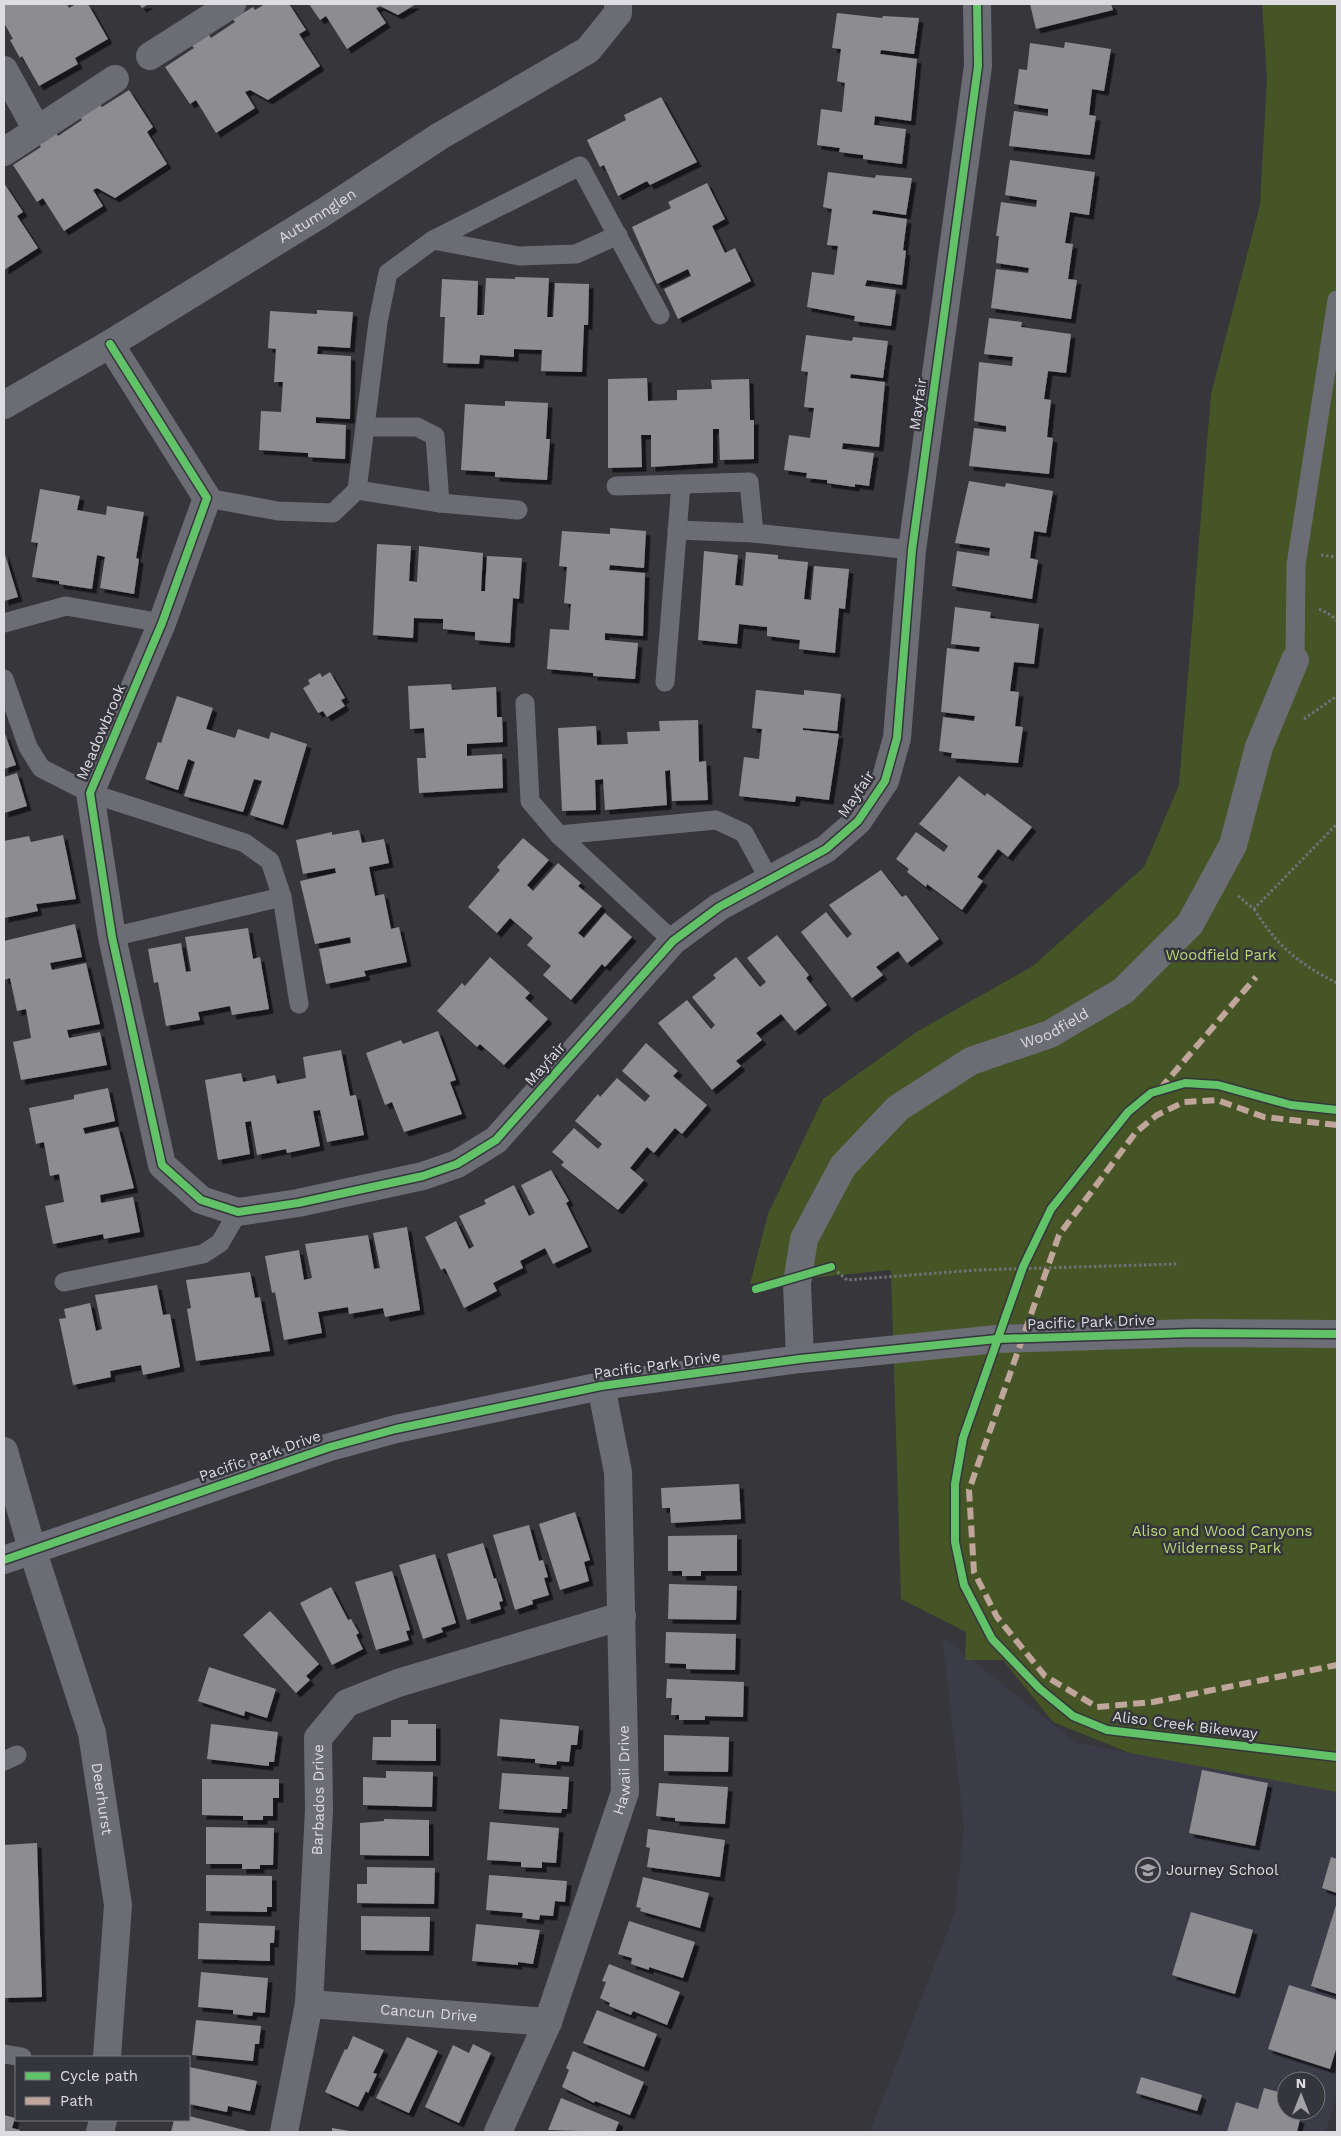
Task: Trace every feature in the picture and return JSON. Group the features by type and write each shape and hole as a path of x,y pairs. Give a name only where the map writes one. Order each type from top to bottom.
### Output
{"main road":[{"name":"Pacific Park Drive","path":"4,1560 330,1447 396,1429 601,1386 800,1359 997,1339 1192,1333 1337,1334"}],"street":[{"path":"150,56 232,4"},
{"name":"Mayfair","path":"162,1165 200,1200 238,1212 298,1203 423,1176 457,1164 496,1140 673,940 719,906 826,848 858,821 885,780 897,738 912,550 978,66 977,4"},
{"name":"Autumnglen","path":"4,405 110,344 324,212 440,136 588,50 618,8"},
{"path":"4,70 37,130"},
{"path":"4,152 115,79"},
{"path":"110,344 207,498"},
{"name":"Meadowbrook","path":"162,1165 112,936 90,793 162,624 207,498"},
{"name":"Woodfield","path":"800,1359 798,1277 804,1239 843,1166 898,1108 971,1061 1050,1034 1123,991 1190,924 1233,845 1259,747 1295,660"},
{"name":"Hawaii Drive","path":"498,2132 548,2022 625,1792 618,1472 601,1386"},
{"name":"Deerhurst","path":"4,1452 32,1549 92,1733 118,1905 107,2056"},
{"name":"Barbados Drive","path":"284,2132 309,2004 319,1810 318,1738 347,1703 398,1683 622,1616"},
{"name":"Cancun Drive","path":"309,2004 548,2022"}],"lane":[{"path":"207,498 278,511 333,513 357,490 378,322 388,273 433,240 580,166 660,315"},
{"path":"433,240 519,256 576,254 618,235"},
{"path":"1295,660 1296,565 1337,300"},
{"path":"365,427 417,427 435,436 440,503"},
{"path":"616,486 749,482 754,533"},
{"path":"665,682 681,484"},
{"path":"357,490 440,503 518,510"},
{"path":"677,530 754,533 912,550"},
{"path":"4,623 66,606 162,624"},
{"path":"4,679 28,746 41,768 90,793 245,843 270,861 282,896 299,1004"},
{"path":"525,704 530,800 558,835 673,940"},
{"path":"558,835 716,820 744,832 769,878"},
{"path":"112,936 282,896"},
{"path":"64,1282 204,1254 220,1243 238,1212"}],"path":[{"path":"1316,554 1337,557"},
{"path":"1300,725 1305,718 1337,696"},
{"path":"1254,908 1337,824"},
{"path":"1232,892 1254,908 1270,934 1292,955 1337,983"},
{"path":"826,1258 831,1267 846,1280 883,1279 977,1270 1177,1264"},
{"path":"1020,1276 1026,1260"},
{"path":"798,1277 831,1267"}],"shaded area":[{"name":"Journey School","path":"942,1636 1077,1743 1337,1791 1337,2095 1326,2132 870,2132 955,1912 964,1827"}],"green space":[{"path":"1262,4 1337,4 1337,1792 1130,1753 1053,1722 1003,1660 965,1660 966,1632 901,1599 891,1270 750,1284 768,1214 823,1099 918,1031 1033,966 1144,867 1179,785 1211,394 1260,205 1267,79"}],"building":[{"path":"4,4 67,4 69,8 76,4 88,4 108,39 75,58 78,64 39,86 22,56 20,58 10,40 13,39 4,23"},
{"path":"139,4 149,4 142,8"},
{"path":"265,4 289,4 306,30 299,34 320,66 268,100 250,90 245,92 255,108 216,133 196,100 190,104 165,67 194,48 192,46 209,35 211,38 235,22 233,19 253,7 255,10"},
{"path":"309,4 416,4 398,15 380,6 376,8 386,23 347,49 326,16 320,20"},
{"path":"1030,4 1111,4 1113,10 1036,29"},
{"path":"837,13 882,18 883,16 919,18 914,54 881,50 880,54 917,59 911,121 875,116 874,125 906,129 902,164 863,159 863,155 839,152 840,148 817,145 821,109 842,112 845,83 837,81 841,49 832,48"},
{"path":"1065,42 1111,49 1104,91 1092,89 1089,115 1096,116 1090,155 1009,146 1014,111 1048,116 1048,109 1014,104 1019,69 1027,70 1030,43 1064,48"},
{"path":"129,90 153,127 147,132 167,164 115,198 97,188 93,190 103,206 64,231 43,198 37,202 13,165 41,147 39,144 56,133 58,136 82,120 80,117 100,105 102,107"},
{"path":"661,97 697,162 650,185 647,181 618,196 604,165 600,167 587,140 626,120 624,115"},
{"path":"1010,160 1095,172 1089,215 1070,212 1065,243 1073,244 1068,279 1077,280 1071,319 991,308 996,269 1028,273 1029,268 996,263 999,236 996,236 1001,202 1036,207 1037,200 1005,195"},
{"path":"828,172 875,178 876,175 912,178 906,215 873,210 872,214 907,219 903,250 906,251 902,285 867,280 865,286 896,290 891,326 854,321 855,316 807,307 812,272 834,275 838,246 827,245 832,209 823,207"},
{"path":"4,183 23,212 17,216 38,248 4,270"},
{"path":"707,183 725,219 712,226 725,253 735,248 751,281 678,319 664,289 691,276 688,269 657,284 632,227 671,208 668,202"},
{"path":"515,277 549,278 547,317 553,317 555,283 589,284 588,325 584,325 582,372 541,371 542,350 514,349 514,357 480,355 479,364 443,363 445,317 440,317 442,279 478,281 477,315 484,315 486,278 515,279"},
{"path":"317,310 353,312 350,348 318,346 317,354 351,356 350,419 316,417 316,423 346,425 345,459 308,457 308,453 259,450 261,411 281,412 283,382 274,382 276,349 268,348 270,311 317,314"},
{"path":"989,318 1022,322 1021,327 1071,334 1066,373 1048,371 1044,399 1051,400 1047,437 1053,438 1049,474 969,466 974,428 1006,432 1006,426 974,421 979,362 1012,366 1013,357 984,354"},
{"path":"806,335 852,341 853,337 888,341 883,378 851,374 850,378 885,382 879,447 843,443 842,449 874,453 869,486 855,484 855,487 827,483 827,480 806,478 807,473 784,470 789,435 810,438 814,408 804,407 808,372 801,371"},
{"path":"647,378 648,401 677,400 677,390 712,389 711,380 749,379 750,420 754,420 754,459 720,460 719,429 713,429 713,463 651,467 651,435 641,435 642,467 608,468 608,379"},
{"path":"505,401 548,403 546,439 550,439 547,480 495,477 495,472 461,470 465,404 505,406"},
{"path":"969,481 1005,487 1006,483 1053,491 1046,533 1034,531 1030,558 1038,560 1032,599 952,586 957,551 989,556 990,548 955,543"},
{"path":"40,489 80,496 77,510 106,515 107,506 144,512 136,558 139,559 134,594 100,588 105,557 97,555 92,589 59,584 59,581 32,577 38,543 31,542"},
{"path":"610,528 646,531 644,568 610,565 609,570 645,573 643,636 605,633 605,640 638,643 635,679 593,676 593,673 547,669 550,629 569,630 571,604 564,603 567,567 559,566 562,531 610,534"},
{"path":"377,544 411,546 409,581 417,582 419,546 483,553 481,591 485,591 487,556 522,558 519,599 513,598 510,643 475,640 475,632 443,629 443,619 414,618 413,638 373,635"},
{"path":"4,551 18,597 4,601"},
{"path":"704,551 738,555 735,585 743,586 746,552 778,555 778,559 808,562 804,599 811,600 814,566 849,569 845,609 839,608 835,653 799,649 800,640 767,636 767,627 739,624 737,644 698,640"},
{"path":"955,607 991,612 990,618 1039,624 1034,664 1014,662 1010,691 1019,692 1015,726 1023,727 1018,763 951,758 952,753 939,751 943,717 974,721 975,716 941,712 947,648 979,652 980,647 951,644"},
{"path":"330,672 345,698 341,700 345,706 327,717 323,711 318,713 303,688 310,684 308,680 320,673 322,677"},
{"path":"451,684 452,690 496,687 497,717 502,717 503,742 467,744 467,756 502,754 503,788 419,793 417,758 426,758 424,728 410,729 408,686"},
{"path":"756,690 804,695 804,690 841,694 837,731 803,728 803,730 839,734 829,800 796,796 795,802 739,796 744,757 759,759 762,729 752,728"},
{"path":"177,696 213,708 206,729 235,738 238,729 269,739 271,732 307,744 283,825 250,815 262,781 254,779 243,812 184,796 195,762 188,759 178,790 145,779 158,742 161,743"},
{"path":"698,720 699,762 706,761 708,800 672,801 670,770 665,771 667,805 605,810 603,779 595,780 596,810 562,811 558,728 596,726 597,745 628,744 627,732 660,731 659,721"},
{"path":"4,734 16,765 4,769"},
{"path":"17,773 27,806 4,813 4,777"},
{"path":"959,776 985,796 987,793 1032,827 1008,857 998,849 977,877 983,881 962,910 927,884 926,887 907,872 909,869 896,859 916,832 944,852 948,846 919,824"},
{"path":"359,830 362,843 384,839 389,863 369,867 375,896 384,894 391,929 399,927 407,962 364,971 366,976 326,984 319,949 351,943 350,937 315,944 300,881 336,873 335,868 303,874 296,840 332,832 332,835"},
{"path":"63,835 76,899 36,904 38,911 4,918 4,841 29,836 31,842"},
{"path":"523,838 549,860 527,885 533,891 558,863 581,883 578,886 602,906 578,933 584,938 605,913 632,937 605,967 602,964 571,1000 543,975 551,966 527,945 533,938 510,918 497,933 468,907 500,870 497,867"},
{"path":"881,870 902,897 906,895 939,939 907,963 898,951 876,967 883,975 852,998 801,932 826,912 847,938 852,934 829,905"},
{"path":"75,924 82,957 50,963 52,970 86,963 100,1024 67,1030 69,1038 100,1032 107,1065 21,1080 13,1042 31,1038 26,1009 17,1011 10,978 4,980 4,941"},
{"path":"248,928 253,959 260,957 269,1009 232,1015 230,1006 198,1012 200,1020 166,1026 158,982 154,983 148,949 181,943 186,972 191,971 185,937"},
{"path":"777,935 809,975 806,978 827,1005 795,1031 781,1014 756,1033 762,1040 736,1061 741,1066 712,1090 658,1023 687,1000 711,1029 715,1025 692,997 716,978 713,975 736,957 760,987 766,982 747,958"},
{"path":"490,957 530,993 525,998 548,1019 504,1065 480,1044 477,1047 437,1011 462,983 465,986"},
{"path":"438,1031 456,1080 450,1082 462,1114 404,1132 392,1102 385,1105 366,1053 401,1040 403,1044"},
{"path":"646,1043 678,1071 673,1076 707,1105 682,1134 675,1128 654,1153 647,1147 630,1168 644,1180 618,1210 561,1165 564,1162 552,1152 574,1128 598,1149 602,1144 575,1121 598,1094 600,1097 617,1078 645,1102 650,1096 622,1071"},
{"path":"341,1050 350,1096 356,1095 364,1135 327,1142 320,1110 313,1111 320,1146 287,1153 286,1149 257,1155 251,1121 245,1122 250,1154 218,1160 205,1080 241,1073 243,1082 275,1075 277,1084 306,1078 303,1057"},
{"path":"108,1088 115,1121 83,1128 85,1134 118,1127 134,1188 100,1195 101,1203 133,1197 140,1232 104,1239 103,1234 53,1244 45,1206 64,1202 59,1174 50,1176 44,1142 36,1144 29,1108 74,1099 74,1095"},
{"path":"551,1170 569,1201 566,1203 588,1247 553,1264 545,1248 520,1261 523,1268 493,1283 497,1291 464,1308 445,1268 441,1270 425,1237 456,1221 469,1249 474,1246 459,1216 486,1204 484,1200 514,1185 529,1216 535,1213 521,1185"},
{"path":"407,1227 420,1310 385,1317 383,1308 349,1314 348,1307 318,1312 322,1333 284,1340 275,1292 272,1293 265,1256 299,1250 304,1280 312,1278 305,1244 368,1235 374,1269 380,1268 373,1233"},
{"path":"250,1272 255,1298 260,1297 270,1351 196,1361 187,1309 191,1308 186,1280"},
{"path":"157,1285 163,1315 170,1314 180,1367 143,1375 141,1365 110,1371 111,1377 73,1385 59,1319 66,1318 64,1309 90,1303 96,1331 102,1329 95,1295"},
{"path":"739,1484 741,1519 671,1523 670,1508 662,1508 661,1488"},
{"path":"575,1512 590,1560 584,1562 589,1581 560,1590 539,1524"},
{"path":"529,1525 539,1561 543,1560 548,1577 544,1578 549,1595 532,1600 533,1604 515,1610 493,1535"},
{"path":"737,1535 737,1571 701,1571 701,1576 682,1576 682,1571 668,1571 668,1536"},
{"path":"483,1543 503,1601 499,1602 501,1609 467,1620 447,1554"},
{"path":"435,1554 456,1623 441,1628 443,1632 423,1639 399,1565"},
{"path":"392,1571 410,1630 406,1631 409,1640 376,1650 355,1582"},
{"path":"669,1584 737,1586 736,1620 668,1619"},
{"path":"331,1587 348,1620 351,1619 359,1633 356,1635 363,1649 332,1665 300,1603"},
{"path":"270,1611 319,1664 306,1676 310,1680 296,1693 243,1635"},
{"path":"666,1632 736,1634 735,1670 686,1669 686,1664 665,1663"},
{"path":"209,1667 276,1689 267,1718 245,1711 244,1716 198,1701"},
{"path":"667,1679 744,1682 743,1717 705,1716 705,1720 679,1720 679,1715 671,1715 672,1698 666,1698"},
{"path":"500,1719 579,1726 577,1745 571,1745 569,1762 557,1761 556,1765 535,1763 535,1759 497,1756"},
{"path":"391,1720 408,1720 408,1724 436,1724 436,1761 372,1760 373,1737 391,1737"},
{"path":"211,1724 278,1732 274,1762 269,1762 269,1766 207,1759"},
{"path":"664,1735 729,1737 728,1772 664,1771"},
{"path":"1202,1770 1268,1783 1255,1846 1189,1833"},
{"path":"386,1771 433,1772 432,1807 363,1805 363,1777 386,1778"},
{"path":"502,1773 569,1777 567,1809 562,1809 561,1813 499,1809"},
{"path":"202,1779 279,1779 279,1798 273,1798 273,1816 263,1816 263,1820 243,1820 243,1816 202,1815"},
{"path":"659,1783 728,1787 725,1824 675,1821 675,1818 656,1816"},
{"path":"384,1819 429,1820 429,1856 360,1855 360,1823 384,1821"},
{"path":"490,1822 559,1828 556,1863 542,1862 542,1868 521,1867 521,1862 487,1860"},
{"path":"206,1827 274,1828 273,1865 260,1865 260,1869 242,1869 242,1864 206,1864"},
{"path":"648,1829 725,1840 720,1877 647,1867 650,1848 646,1847"},
{"path":"37,1843 42,1997 4,1998 4,1845"},
{"path":"1331,1857 1337,1859 1337,1893 1322,1888"},
{"path":"367,1867 435,1868 434,1904 357,1903 357,1884 367,1884"},
{"path":"206,1875 272,1876 272,1907 267,1907 267,1912 206,1911"},
{"path":"489,1875 567,1881 565,1902 555,1901 553,1916 540,1915 539,1920 522,1918 523,1913 486,1910"},
{"path":"643,1877 709,1893 700,1928 640,1911 641,1908 636,1907"},
{"path":"1337,1902 1337,1994 1311,1986"},
{"path":"1191,1912 1253,1930 1235,1994 1172,1975"},
{"path":"361,1916 430,1917 429,1951 361,1950"},
{"path":"629,1921 695,1942 683,1978 649,1967 649,1970 631,1964 632,1958 618,1954"},
{"path":"199,1923 275,1926 274,1943 270,1943 270,1961 198,1959"},
{"path":"476,1924 540,1930 533,1964 518,1962 518,1965 472,1961"},
{"path":"609,1964 680,1992 667,2025 633,2011 631,2015 609,2006 610,2003 600,1998 606,1982 602,1981"},
{"path":"201,1972 268,1978 265,2013 253,2012 252,2016 233,2014 233,2010 198,2007"},
{"path":"1289,1985 1337,2000 1337,2046 1330,2069 1268,2049"},
{"path":"597,2010 657,2034 644,2067 583,2043"},
{"path":"196,2020 261,2026 259,2044 255,2044 253,2061 192,2055"},
{"path":"353,2036 384,2050 373,2073 377,2074 368,2093 366,2091 358,2107 325,2092"},
{"path":"407,2037 438,2051 409,2113 376,2098"},
{"path":"473,2044 491,2053 459,2123 425,2107 453,2045 469,2053"},
{"path":"573,2051 644,2082 630,2115 595,2101 594,2103 562,2087 569,2070 566,2068"},
{"path":"190,2067 257,2081 250,2111 228,2106 227,2112 190,2104"},
{"path":"1141,2077 1202,2095 1197,2111 1136,2093"},
{"path":"1264,2088 1276,2091 1276,2121 1300,2121 1297,2132 1227,2132 1236,2102 1258,2109"},
{"path":"561,2098 619,2122 615,2132 548,2130"},
{"path":"4,2115 15,2118 12,2128 20,2130 20,2132 4,2132"},
{"path":"190,2116 252,2132 171,2132 174,2121 190,2121"},
{"path":"332,2128 350,2131 350,2132 332,2132"}],"marked path":[{"path":"1160,1089 1256,977"},
{"path":"1337,1125 1264,1117 1217,1100 1184,1102 1157,1115 1136,1132 1059,1235 969,1490 974,1572 997,1617 1045,1676 1097,1707 1153,1702 1337,1665"}],"cycle path":[{"path":"110,344 207,498 162,623 90,793 112,937 162,1165 201,1200 238,1212 298,1203 423,1176 457,1164 496,1140 673,941 719,907 826,849 858,821 885,781 897,738 912,550 978,66 977,4"},
{"name":"Aliso Creek Bikeway","path":"1337,1110 1291,1105 1218,1085 1185,1083 1151,1093 1128,1112 1051,1209 1023,1267 963,1438 955,1484 955,1542 964,1585 992,1639 1040,1689 1073,1716 1107,1730 1337,1757"},
{"path":"756,1289 831,1267"},
{"path":"4,1560 330,1447 396,1429 601,1386 800,1359 997,1339 1192,1333 1337,1334"}],"place":[{"name":"Journey School","path":"1148,1870"}],"park label":[{"name":"Woodfield Park","path":"1221,955"},
{"name":"Aliso and Wood Canyons Wilderness Park","path":"1222,1540"}]}
